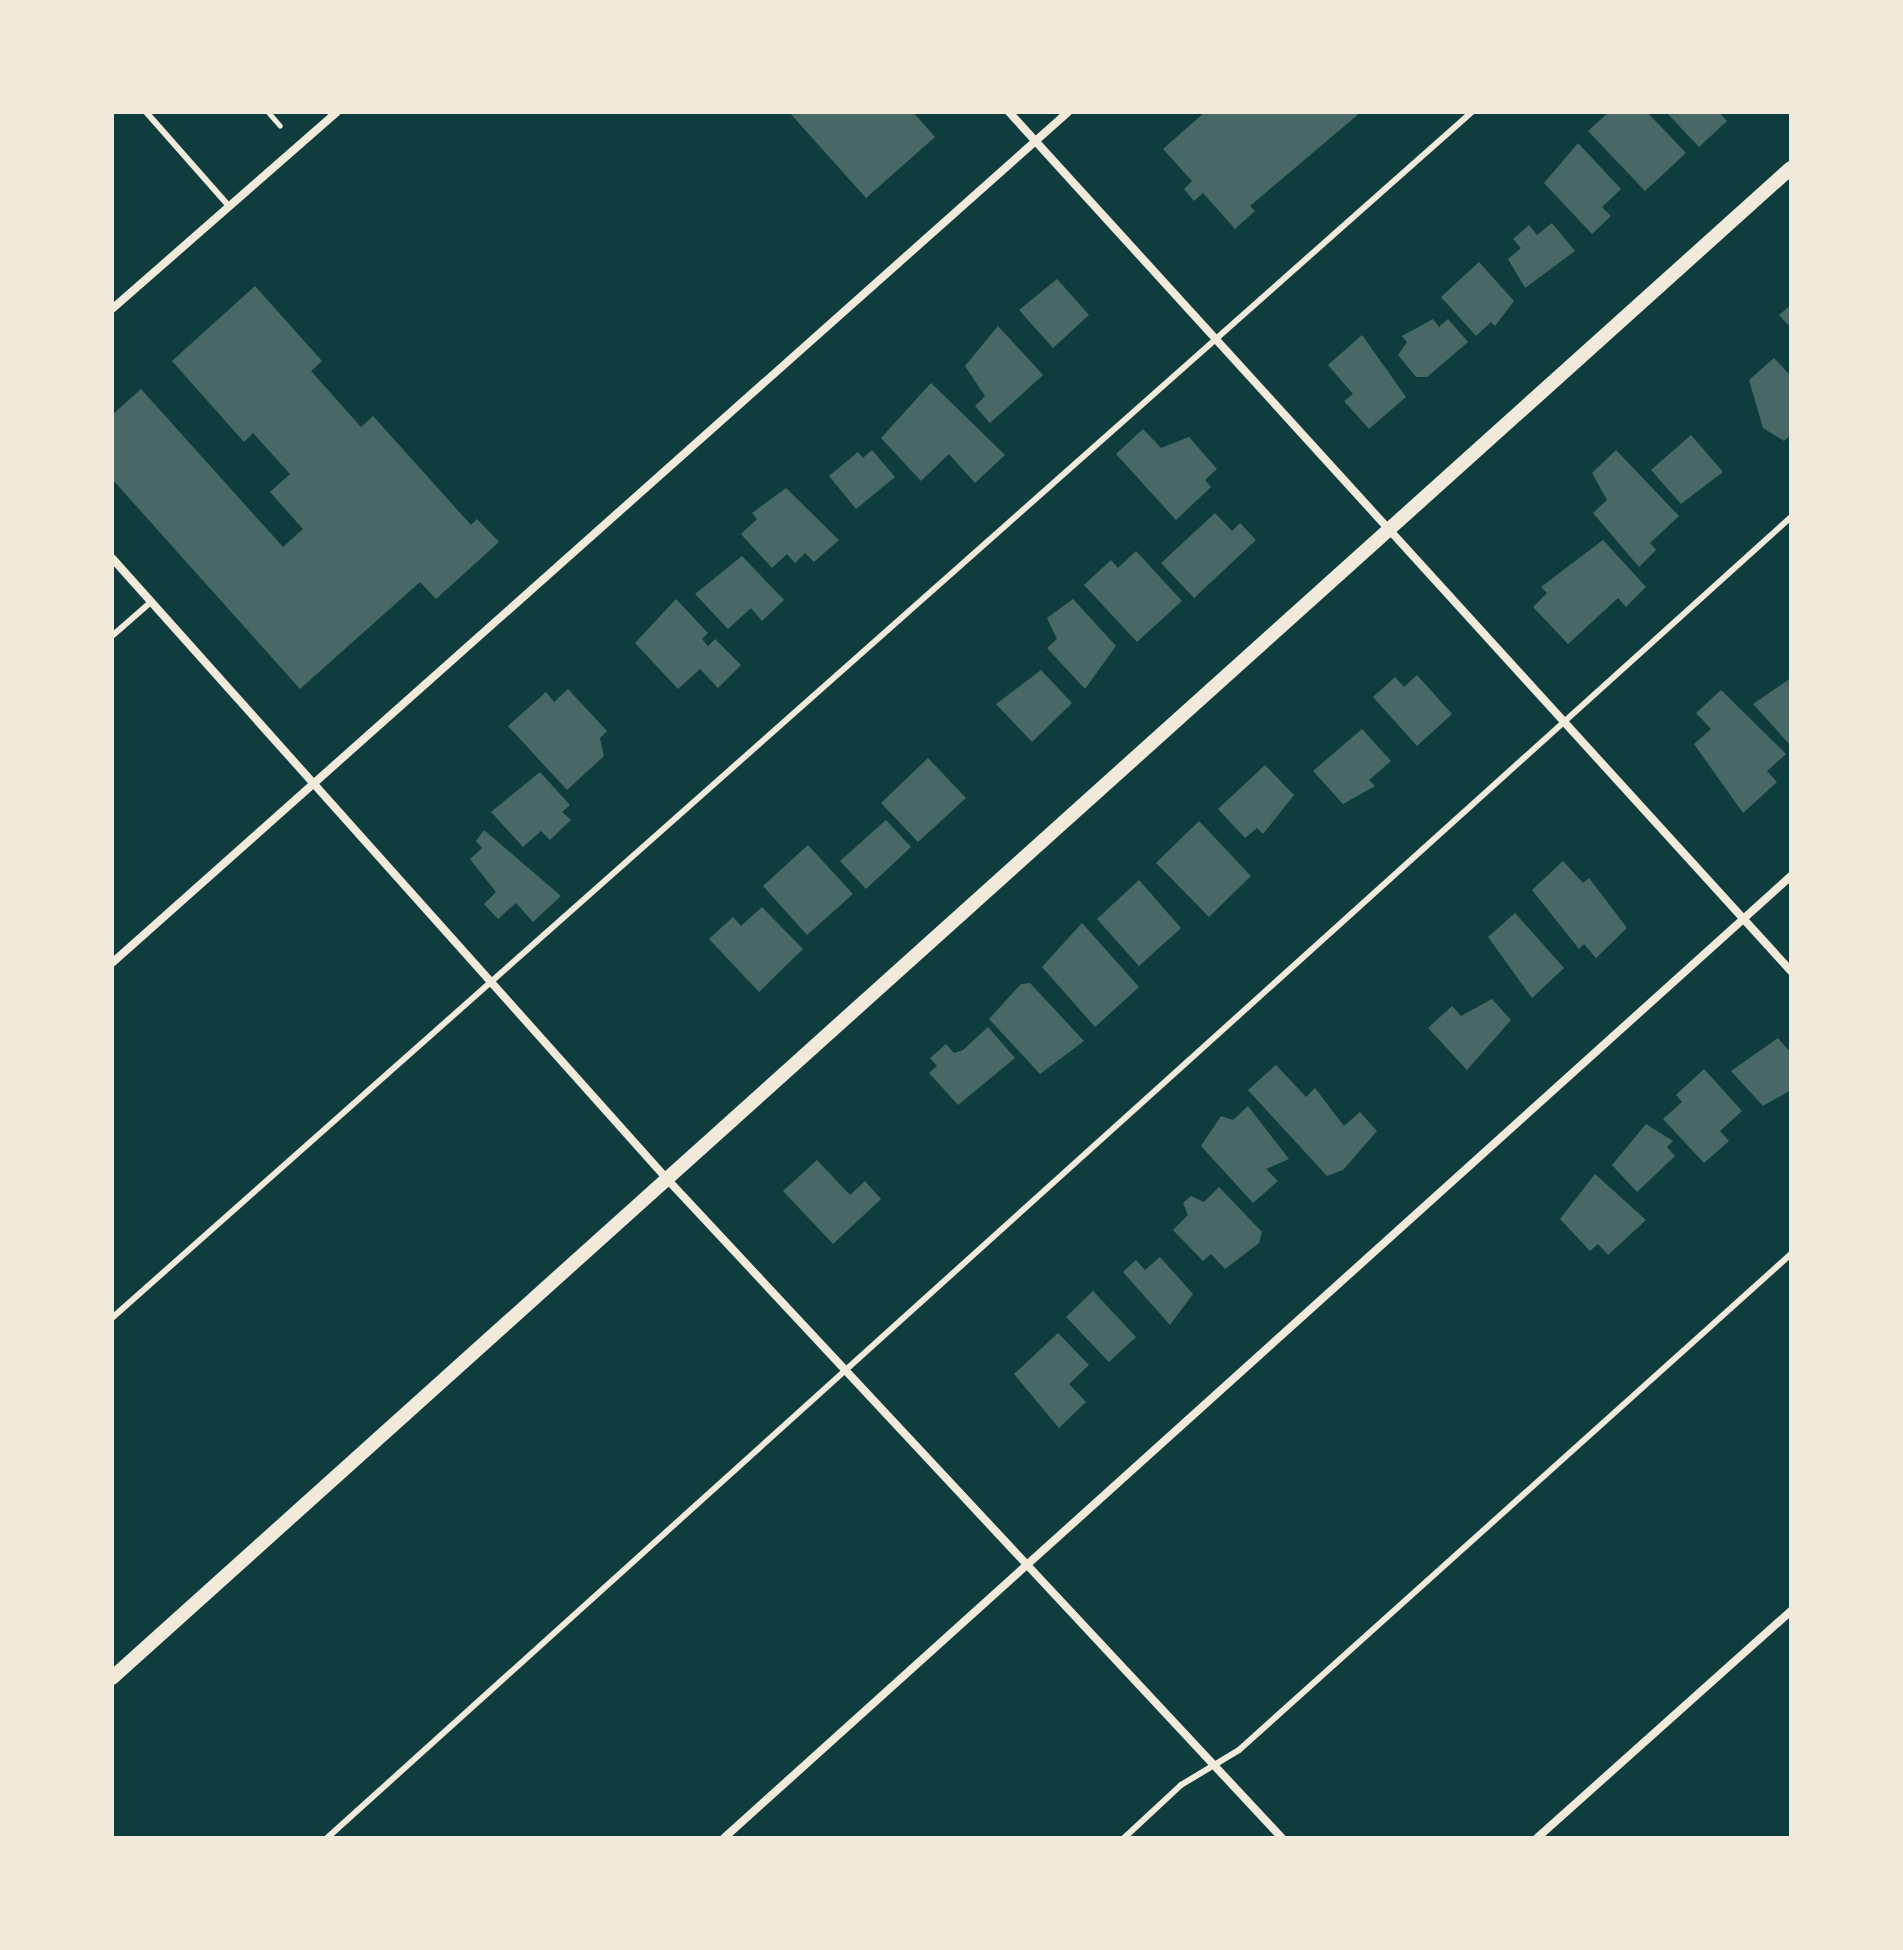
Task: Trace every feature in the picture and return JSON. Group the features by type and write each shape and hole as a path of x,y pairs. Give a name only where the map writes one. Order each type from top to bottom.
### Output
{"street":[{"path":"112,309 337,112"},
{"path":"1009,112 1791,971"},
{"path":"112,963 1068,112"},
{"path":"112,1678 1791,168"},
{"path":"112,558 310,787 667,1179 849,1365 1282,1838"},
{"path":"724,1838 1791,876"},
{"path":"1537,1838 1791,1611"}],"lane":[{"path":"146,112 229,206"},
{"path":"112,1318 486,980 1216,341 1472,112"},
{"path":"327,1838 1791,517"},
{"path":"112,636 151,602"},
{"path":"1124,1838 1181,1785 1216,1765 1791,1254"}],"path":[{"path":"268,112 280,126"}],"building":[{"path":"789,112 913,112 935,137 866,198"},
{"path":"1205,112 1361,112 1250,206 1255,211 1235,229 1203,193 1194,201 1184,189 1192,181 1163,149"},
{"path":"1609,112 1647,112 1686,153 1645,191 1588,131"},
{"path":"1666,112 1719,112 1727,121 1699,147"},
{"path":"1578,143 1621,189 1602,207 1611,216 1592,234 1544,183"},
{"path":"1552,223 1575,251 1525,288 1508,259 1521,248 1513,239 1529,225 1537,235"},
{"path":"1479,262 1514,301 1495,326 1491,322 1476,336 1441,297"},
{"path":"1057,279 1089,315 1053,348 1019,310"},
{"path":"255,286 322,361 311,371 361,427 373,416 471,525 477,519 499,542 436,599 420,582 300,689 112,479 112,415 141,389 283,547 303,529 270,492 290,474 253,433 244,442 172,361"},
{"path":"1791,305 1791,328 1779,315"},
{"path":"1433,319 1439,327 1448,319 1468,342 1427,377 1416,377 1398,355 1407,342 1402,336"},
{"path":"998,326 1043,375 990,423 975,406 985,396 965,366"},
{"path":"1362,335 1406,397 1369,429 1344,401 1353,394 1328,365"},
{"path":"1774,358 1791,376 1791,435 1784,441 1763,428 1749,380"},
{"path":"931,383 1005,455 975,483 949,454 921,481 881,438"},
{"path":"1143,429 1161,448 1189,437 1217,469 1205,480 1211,487 1176,520 1116,454"},
{"path":"1691,435 1723,472 1681,504 1651,470"},
{"path":"872,450 895,477 856,509 829,476 858,452 863,458"},
{"path":"1616,450 1679,516 1650,543 1656,550 1639,567 1593,513 1607,500 1592,473"},
{"path":"786,488 839,540 814,562 805,553 795,563 787,554 772,568 741,534 757,519 752,513"},
{"path":"1215,513 1232,531 1240,523 1256,540 1194,598 1161,563"},
{"path":"1603,540 1646,587 1626,607 1618,598 1568,644 1533,607 1547,593 1541,587"},
{"path":"1136,551 1182,601 1137,642 1084,585 1111,560 1118,568"},
{"path":"742,556 784,600 762,621 751,608 728,629 695,594"},
{"path":"676,599 708,633 702,639 708,646 715,639 741,665 718,688 700,669 678,689 635,643"},
{"path":"1073,599 1116,646 1085,689 1047,648 1057,639 1047,618"},
{"path":"1041,670 1072,703 1032,742 996,704"},
{"path":"1417,675 1452,714 1417,746 1373,697 1395,677 1404,687"},
{"path":"1791,678 1791,746 1753,704"},
{"path":"568,689 607,731 600,738 604,756 567,790 508,726 546,692 554,702"},
{"path":"1721,690 1786,754 1767,771 1777,782 1743,813 1694,744 1711,729 1696,713"},
{"path":"1362,729 1391,761 1369,780 1375,786 1343,804 1313,771"},
{"path":"928,758 966,798 918,842 881,803"},
{"path":"1265,765 1294,795 1263,834 1257,828 1245,838 1218,809"},
{"path":"540,772 570,805 562,812 571,820 550,840 541,831 523,847 491,812"},
{"path":"886,820 911,847 866,889 840,861"},
{"path":"1199,821 1251,876 1209,917 1156,863"},
{"path":"484,830 561,896 533,922 516,903 498,919 484,904 496,892 470,859 482,848 476,841"},
{"path":"808,845 853,894 807,935 763,886"},
{"path":"1563,861 1583,883 1589,878 1627,928 1596,958 1584,944 1579,949 1532,890"},
{"path":"1139,880 1181,928 1139,966 1097,919"},
{"path":"762,907 803,949 759,992 709,939 733,917 741,926"},
{"path":"1515,913 1564,968 1532,998 1488,937"},
{"path":"1082,923 1139,987 1095,1027 1042,967"},
{"path":"1030,983 1084,1041 1040,1074 989,1019 1021,984"},
{"path":"1492,999 1511,1020 1467,1070 1428,1028 1452,1006 1461,1016"},
{"path":"988,1027 1015,1058 958,1105 929,1073 937,1066 930,1058 946,1044 954,1053 963,1050"},
{"path":"1778,1038 1791,1053 1791,1090 1763,1106 1731,1071"},
{"path":"1276,1065 1306,1097 1315,1088 1344,1126 1360,1112 1377,1131 1343,1170 1327,1176 1248,1090"},
{"path":"1704,1069 1742,1111 1720,1131 1729,1141 1704,1163 1663,1119 1682,1102 1676,1095"},
{"path":"1248,1106 1289,1159 1266,1169 1278,1181 1253,1203 1201,1146 1221,1116 1233,1120"},
{"path":"1646,1124 1673,1141 1667,1147 1675,1156 1637,1192 1612,1165"},
{"path":"817,1160 850,1195 865,1181 881,1199 833,1244 783,1191"},
{"path":"1595,1174 1646,1220 1608,1255 1598,1244 1590,1251 1560,1219"},
{"path":"1219,1187 1262,1232 1259,1243 1225,1269 1211,1254 1203,1261 1173,1230 1188,1215 1183,1203 1191,1196 1204,1202"},
{"path":"1160,1257 1193,1294 1170,1325 1123,1272 1136,1260 1145,1270"},
{"path":"1093,1291 1136,1337 1109,1362 1066,1317"},
{"path":"1058,1333 1089,1365 1069,1384 1086,1402 1059,1428 1014,1374"}]}
